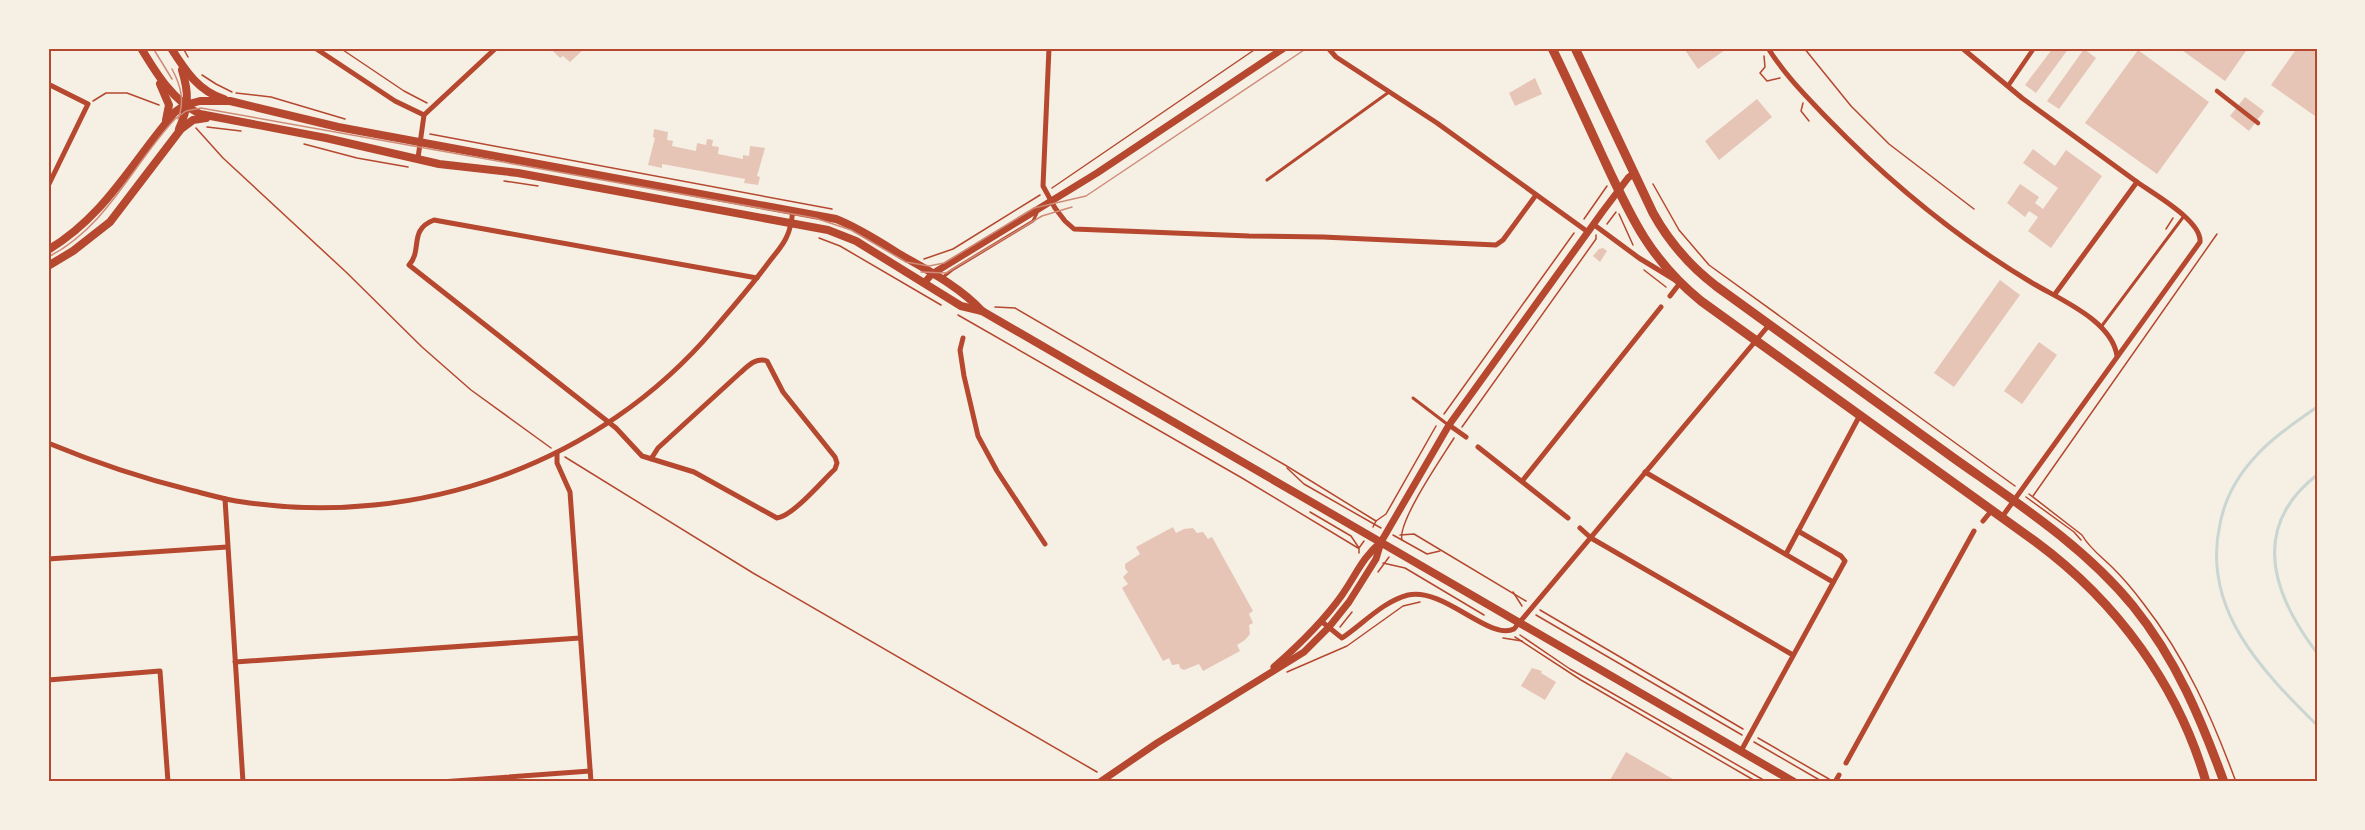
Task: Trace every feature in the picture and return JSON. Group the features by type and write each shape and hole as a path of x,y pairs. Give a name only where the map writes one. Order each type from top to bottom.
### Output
{"main road":[{"path":"141,48 169,105 162,129"},
{"path":"171,48 192,79 207,92 230,101 338,127 420,143 794,205 849,224 967,296 982,311 1794,782"},
{"path":"1552,48 1646,243 1680,283 2043,547 2085,582 2133,636 2159,675 2183,719 2206,782"},
{"path":"1575,48 1656,219 1683,256 1708,281 2060,534 2095,565 2144,619 2164,649 2190,695 2224,782"},
{"path":"174,138 186,106 187,85 181,64"},
{"path":"152,67 167,87 186,106 200,114 212,117 460,167 518,173 828,230 845,235 961,306 982,311"},
{"path":"48,250 64,241 101,208 162,129 186,106 200,101 230,101"},
{"path":"48,266 73,251 110,222 188,123 200,118 212,117"}],"street":[{"path":"315,48 395,101 424,115"},
{"path":"418,158 424,115 496,48"},
{"path":"1049,48 1043,186 1071,228 1496,245 1500,243 1536,195"},
{"path":"925,282 932,274 1039,209 1284,48"},
{"path":"1328,48 1336,57 1391,91 1588,232"},
{"path":"1768,48 1779,65 1817,107 1872,162 1978,247 2033,284 2055,294 2101,327 2112,339 2117,356"},
{"path":"1962,48 2008,86 2184,216 2198,231 2199,243 2002,517"},
{"path":"2008,86 2034,48"},
{"path":"48,84 88,104 48,186"},
{"path":"2217,91 2258,123"},
{"path":"1097,780 1299,656 1329,627 1349,602 1376,559 1381,542 1449,425 1593,224 1634,173"},
{"path":"2055,294 2138,182"},
{"path":"48,443 118,470 225,499 309,509 359,508 394,504 461,489 557,453 609,422 646,395 686,361 757,278 785,241 794,205"},
{"path":"651,459 658,448 740,372 761,359 767,361 783,392 835,457 837,464 836,469 783,517 777,518 694,472 651,459 639,453 609,422 409,265 414,260 417,236 422,227 434,220 757,278"},
{"path":"1593,224 1639,258 1680,283 1670,296"},
{"path":"1522,480 1661,308"},
{"path":"1321,621 1342,638 1389,603 1405,596 1419,594 1437,598 1508,631 1520,622 1769,325"},
{"path":"963,338 960,350 978,436 997,471 1045,544"},
{"path":"1786,554 1860,415"},
{"path":"1449,425 1466,437"},
{"path":"1478,447 1568,518"},
{"path":"557,453 557,463 570,492 591,782"},
{"path":"1645,472 1833,582"},
{"path":"225,499 243,782"},
{"path":"1983,521 1992,510"},
{"path":"1580,528 1591,538 1793,656"},
{"path":"1741,751 1844,559 1798,531"},
{"path":"1846,763 1974,531"},
{"path":"1270,672 1321,621 1345,591 1367,553 1381,542"},
{"path":"48,559 227,547"},
{"path":"235,662 580,638"},
{"path":"48,680 160,671 168,782"},
{"path":"441,782 590,771"},
{"path":"1835,782 1839,775"}],"lane":[{"path":"1267,180 1391,91"},
{"path":"941,279 1033,221 1039,209"},
{"path":"2101,327 2184,216"},
{"path":"1413,398 1449,425"}],"path":[{"path":"183,48 187,54"},
{"path":"340,48 404,91 433,106"},
{"path":"1047,191 1257,48"},
{"path":"1804,48 1851,106 1889,144 1974,209"},
{"path":"1766,60 1765,67 1760,73 1764,78 1767,81 1782,79"},
{"path":"202,74 233,92 271,98 347,119"},
{"path":"88,104 106,93 127,93 160,105"},
{"path":"1801,99 1803,107 1801,111 1809,121"},
{"path":"243,131 214,127 196,128 223,158 471,390 557,453 753,573 1100,774 1097,780"},
{"path":"421,132 794,205 800,201"},
{"path":"303,143 357,159 415,168"},
{"path":"498,180 546,188"},
{"path":"1653,184 1679,230 1716,270 2013,485"},
{"path":"1581,223 1607,186"},
{"path":"920,260 953,249 1043,194"},
{"path":"1618,212 1632,241"},
{"path":"2041,504 2033,498 2034,493 2217,234"},
{"path":"812,236 840,246 946,308"},
{"path":"1460,429 1596,239"},
{"path":"1016,308 1285,465 1376,523 1355,515 1304,484 1285,465"},
{"path":"957,314 1359,548 1359,555"},
{"path":"1441,550 1427,554 1402,540 1400,535 1406,517 1455,436"},
{"path":"1400,535 1414,534 1512,591 1823,782"},
{"path":"1385,564 1405,568 1486,616"},
{"path":"1512,591 1524,609"},
{"path":"1284,672 1289,672 1347,646 1403,606 1424,602"},
{"path":"1534,614 1835,782"},
{"path":"1508,631 1581,680 1757,782"},
{"path":"1508,631 1767,782"},
{"path":"1497,636 1523,641"}],"building":[{"path":"550,48 585,48 570,62 563,56 560,58"},
{"path":"1688,48 1724,48 1725,50 1698,69 1685,50"},
{"path":"2053,48 2069,48 2036,93 2025,85"},
{"path":"2179,48 2248,48 2225,81"},
{"path":"2297,48 2313,48 2317,51 2317,114 2315,116 2271,85"},
{"path":"2084,49 2096,58 2059,109 2047,101"},
{"path":"2138,50 2209,102 2157,174 2085,123"},
{"path":"1535,78 1542,94 1515,106 1509,93"},
{"path":"2245,97 2264,111 2249,131 2230,116"},
{"path":"1757,99 1772,117 1719,160 1705,141"},
{"path":"654,129 668,132 667,140 673,141 672,146 696,151 697,143 706,145 707,139 713,140 712,146 719,147 718,154 743,159 743,155 749,156 750,146 765,148 757,176 760,177 758,185 744,183 745,179 662,164 662,168 648,165 655,138 653,137"},
{"path":"2033,149 2055,166 2066,150 2102,176 2051,248 2028,231 2038,217 2029,211 2025,217 2007,203 2020,184 2039,197 2035,203 2043,209 2058,188 2023,163"},
{"path":"1603,248 1607,251 1600,262 1593,256"},
{"path":"2000,280 2020,295 1954,387 1934,373"},
{"path":"2039,342 2057,355 2022,404 2004,391"},
{"path":"1173,527 1176,533 1193,528 1197,533 1203,532 1208,539 1212,537 1253,611 1249,614 1253,623 1249,625 1250,634 1237,645 1240,651 1203,671 1199,664 1184,670 1179,664 1172,665 1169,658 1163,661 1122,588 1128,584 1123,577 1128,572 1125,564 1140,554 1136,547"},
{"path":"1532,668 1542,671 1541,673 1556,682 1545,700 1521,686"},
{"path":"1626,752 1678,782 1609,782"}],"waterway":[{"path":"2317,407 2270,442 2243,471 2225,505 2216,554 2219,583 2240,635 2276,682 2317,725"},
{"path":"2317,475 2296,495 2282,517 2276,539 2275,562 2280,585 2289,608 2317,653"}],"tram line":[{"path":"153,48 172,79"},
{"path":"48,257 69,244 103,212 175,119 186,111 201,108 815,218 851,230 906,262 929,266 944,263 1034,208 1086,196 1307,48"},
{"path":"172,69 181,94 178,119"},
{"path":"921,272 946,273 1042,216 1072,207"}]}
